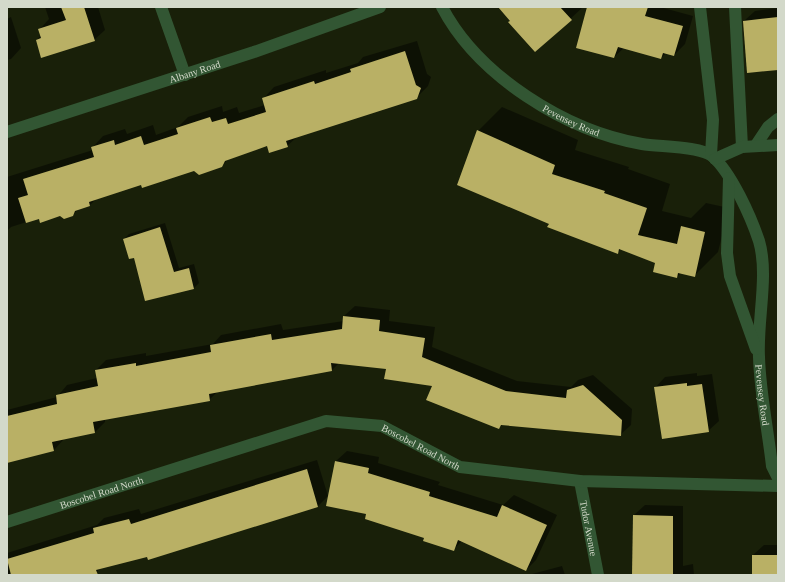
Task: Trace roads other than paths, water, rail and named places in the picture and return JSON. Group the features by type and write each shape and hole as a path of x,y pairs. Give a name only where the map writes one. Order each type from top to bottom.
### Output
{"street":[{"path":"161,7 184,75"},
{"name":"Albany Road","path":"7,132 254,52 380,7"},
{"name":"Pevensey Road","path":"442,7 449,21 473,52 499,75 528,97 560,116 617,139 643,144 701,151 713,157 729,178 749,215 761,250 763,266 759,319 759,358 772,466 778,478"},
{"path":"700,7 713,120 713,157 742,147 756,145 778,145"},
{"path":"735,7 742,147"},
{"path":"756,145 768,127 778,119"},
{"name":"Pevensey Road","path":"729,178 727,253 730,276 759,358"},
{"name":"Boscobel Road North","path":"7,522 326,421 382,426 460,467 580,481 778,486"},
{"name":"Tudor Avenue","path":"580,481 598,575"}]}
